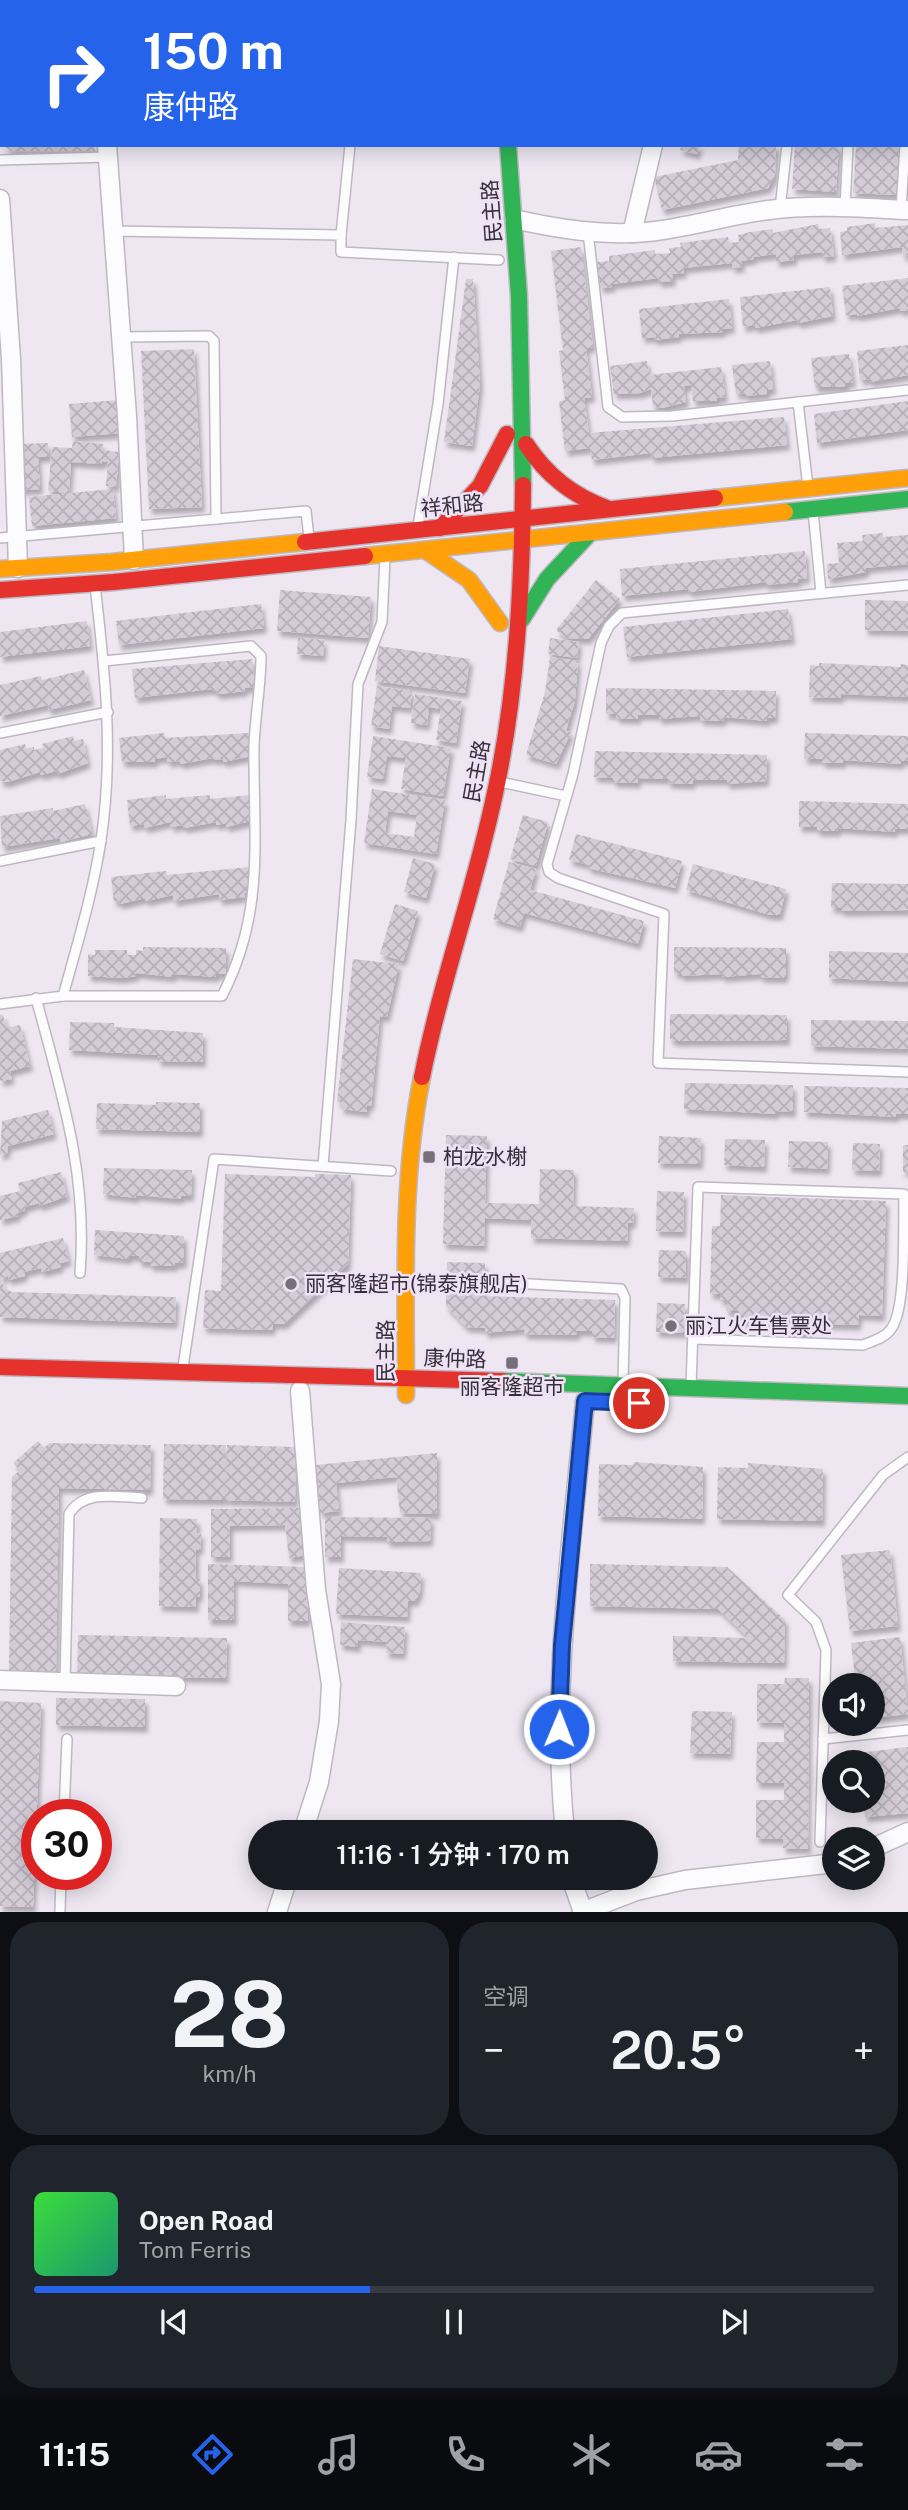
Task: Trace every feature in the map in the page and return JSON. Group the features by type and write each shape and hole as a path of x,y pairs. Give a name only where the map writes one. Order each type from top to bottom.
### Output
{"main road":[{"name":"民主路","path":"406,1395 408,1188 415,1122 436,1016 479,866 498,781 518,626 526,444 524,361 508,147"},
{"path":"502,311 508,434 505,548"},
{"path":"440,528 465,506 485,480 508,434"},
{"path":"526,444 544,471 569,492 614,510"},
{"name":"祥和路","path":"0,569 134,560 908,478"},
{"name":"祥和路","path":"0,590 425,550 505,548 523,540 908,499"},
{"path":"518,626 547,579 590,533"},
{"path":"425,550 449,562 471,579 499,629 503,594"},
{"path":"431,968 464,849"},
{"name":"民主路","path":"389,1228 389,1336"},
{"name":"康仲路","path":"0,1367 182,1371 389,1370 407,1378 908,1396"},
{"name":"民主路","path":"388,1394 389,1370"},
{"name":"康仲路","path":"41,1385 448,1396"},
{"path":"746,1407 908,1412"}],"street":[{"path":"632,233 653,147"},
{"path":"107,151 122,337 134,560"},
{"path":"0,199 9,537 18,568"},
{"path":"514,219 588,232 632,233 780,209 905,210"},
{"path":"300,1391 316,1591 331,1684 329,1721 320,1782 307,1820"},
{"path":"564,1820 559,1746 559,1690 585,1401"},
{"path":"0,1680 176,1686"},
{"path":"885,1843 908,1832"},
{"path":"575,1890 583,1911 636,1891 685,1880 822,1864"},
{"path":"278,1912 284,1890"}],"lane":[{"path":"350,147 341,251 499,260"},
{"path":"780,209 787,147"},
{"path":"845,208 848,147"},
{"path":"905,147 905,210"},
{"path":"0,160 107,151"},
{"path":"114,231 341,235"},
{"path":"588,232 608,407 614,413 622,416 672,416 908,390"},
{"path":"417,530 442,380 454,257"},
{"path":"122,337 209,336 214,341 216,519"},
{"path":"798,402 808,489"},
{"path":"813,509 821,593"},
{"path":"9,537 306,512 309,542"},
{"path":"323,1166 351,820 358,684 382,622 385,554"},
{"path":"63,996 101,841 107,785 108,712 95,583"},
{"path":"908,584 622,613 609,626 601,643 566,796 547,860 550,872 558,878 664,914 658,1063 908,1072"},
{"path":"0,1004 63,996 222,996 243,946 254,896 257,843 254,743 261,656 258,650 251,646 104,661"},
{"path":"0,733 108,712"},
{"path":"498,781 566,796"},
{"path":"0,861 101,841"},
{"path":"36,998 78,1165 82,1219 80,1273"},
{"path":"182,1371 214,1159 391,1172"},
{"path":"691,1388 692,1339 698,1187 904,1194 900,1305 892,1329 881,1337 863,1345 692,1339"},
{"path":"492,1282 621,1289 625,1298 623,1386"},
{"path":"820,1842 825,1642 816,1622 788,1595 883,1475 908,1457"},
{"path":"65,1683 69,1514 76,1505 92,1497 142,1498"},
{"path":"823,1739 908,1730"},
{"path":"65,1799 68,1738"},
{"path":"60,1912 61,1890"}],"building":[{"path":"6,147 94,147 95,151 11,151"},
{"path":"681,147 699,147 697,154 680,150"},
{"path":"739,147 776,147 775,175 768,188 662,210 654,177 738,160"},
{"path":"795,147 839,147 836,192 792,189"},
{"path":"856,147 900,147 897,195 853,193"},
{"path":"875,223 875,228 908,225 908,255 903,256 902,247 842,255 840,232 847,231 847,227"},
{"path":"818,224 819,229 830,228 834,256 822,257 822,252 794,255 794,260 776,262 776,254 753,257 754,259 741,261 742,267 732,268 732,263 683,268 684,273 672,274 673,281 659,282 658,278 600,288 597,262 609,261 609,256 655,250 655,254 670,253 669,248 681,247 680,243 728,237 729,243 739,242 738,235 750,232 773,229 773,233"},
{"path":"581,247 593,347 586,348 592,397 584,398 589,433 784,417 787,445 652,458 651,453 592,460 590,448 565,451 559,401 565,400 559,351 563,350 551,251"},
{"path":"908,278 908,310 900,311 900,308 857,316 846,315 842,286"},
{"path":"466,279 473,279 480,384 472,446 444,442"},
{"path":"830,287 833,316 798,323 797,320 755,328 755,325 743,327 740,297"},
{"path":"729,299 732,328 723,329 723,332 679,334 679,337 654,340 654,337 642,338 639,309"},
{"path":"908,345 908,375 870,382 870,379 860,380 857,351"},
{"path":"194,349 202,507 149,509 141,351"},
{"path":"849,354 853,382 846,383 846,387 815,387 811,358"},
{"path":"647,361 649,375 721,367 725,397 716,398 717,401 693,401 691,385 684,386 686,402 662,408 653,406 651,389 640,393 614,394 610,366"},
{"path":"770,361 773,389 767,390 767,394 736,394 732,365"},
{"path":"118,400 121,433 72,437 69,404"},
{"path":"908,401 908,430 817,443 814,414"},
{"path":"73,441 103,444 103,450 119,452 116,487 106,486 108,462 71,462 69,493 48,491 52,447 72,448"},
{"path":"48,443 49,457 38,457 40,489 21,490 19,444"},
{"path":"113,489 116,518 32,526 29,497"},
{"path":"883,533 883,537 908,535 908,564 866,568 866,572 828,579 827,564 839,563 837,543 863,541 862,535"},
{"path":"805,551 807,578 798,579 798,582 766,585 766,582 689,592 688,589 622,596 620,569"},
{"path":"596,580 620,599 588,639 566,638 556,630"},
{"path":"280,590 371,597 368,638 277,631"},
{"path":"865,600 908,601 908,631 865,630"},
{"path":"261,604 264,628 119,645 116,621"},
{"path":"788,609 792,639 627,657 623,627"},
{"path":"87,621 90,646 0,657 0,632"},
{"path":"298,638 324,640 323,656 297,654"},
{"path":"550,638 579,642 577,658 548,654"},
{"path":"379,646 470,659 465,693 375,681"},
{"path":"550,657 578,661 575,700 566,731 571,732 556,764 526,755 545,692"},
{"path":"252,659 255,687 245,688 245,691 219,694 212,689 135,698 132,669"},
{"path":"819,663 901,667 900,664 908,665 908,697 841,694 841,698 809,697 810,665 819,666"},
{"path":"84,670 91,700 49,710 48,705 0,716 0,685 41,676 42,680"},
{"path":"377,686 412,691 410,708 392,706 389,729 371,726"},
{"path":"606,688 776,691 775,718 767,718 767,721 724,717 723,721 700,720 700,716 659,719 659,715 638,715 638,719 616,718 616,714 606,714"},
{"path":"415,694 462,701 456,743 436,740 441,709 429,707 427,725 411,723"},
{"path":"164,733 165,738 249,733 252,756 223,762 223,759 213,758 180,764 180,761 167,762 167,757 155,759 155,762 122,762 119,738"},
{"path":"805,733 908,736 908,761 901,761 901,764 843,760 843,763 822,763 822,759 804,759"},
{"path":"73,736 74,741 83,739 88,763 57,774 57,771 40,775 40,772 8,782 0,781 0,750 25,744 26,749 34,747 34,750 43,748 42,744"},
{"path":"373,736 451,748 443,796 401,789 406,758 387,756 383,779 367,777"},
{"path":"595,751 767,755 766,781 727,784 727,780 693,780 692,784 668,783 668,779 638,778 638,783 613,782 613,778 594,777"},
{"path":"372,789 445,800 436,854 364,843","holes":["388,811 417,815 414,837 385,833"]},
{"path":"166,795 166,799 210,795 210,799 251,795 254,820 226,827 226,823 216,825 216,822 184,828 183,825 171,827 170,822 145,828 144,824 130,826 127,800"},
{"path":"799,801 908,804 908,829 895,829 895,832 838,828 838,831 817,831 817,827 799,827"},
{"path":"85,804 92,834 61,842 60,838 2,847 0,816 53,808 53,811"},
{"path":"523,815 548,822 536,866 510,859"},
{"path":"576,834 682,861 675,888 588,868 589,865 569,860"},
{"path":"413,858 435,864 426,898 404,892"},
{"path":"509,862 536,869 530,890 644,921 638,944 524,913 520,927 493,919"},
{"path":"693,864 786,889 780,915 770,915 686,890"},
{"path":"249,867 251,893 244,893 245,897 219,900 219,894 174,901 173,895 146,901 145,898 120,904 119,901 114,902 111,877"},
{"path":"832,883 908,884 908,910 841,911 841,908 831,908"},
{"path":"395,904 418,911 403,961 380,954"},
{"path":"143,947 226,948 226,974 216,974 216,977 173,974 173,977 136,973 136,976 122,978 88,976 88,954 95,955 95,950 127,950 127,955 136,955 136,950 143,951"},
{"path":"674,947 786,948 786,974 783,978 760,977 760,974 681,976 681,973 674,973"},
{"path":"829,951 908,953 908,982 829,978"},
{"path":"353,959 399,964 387,1017 380,1016 371,1106 367,1105 367,1112 341,1109 341,1102 337,1102"},
{"path":"670,1014 787,1015 787,1040 676,1041 670,1039"},
{"path":"0,1015 3,1015 7,1028 20,1025 30,1066 10,1071 12,1079 0,1081"},
{"path":"811,1020 908,1021 908,1049 811,1046"},
{"path":"70,1022 114,1023 114,1027 203,1033 203,1062 158,1061 158,1055 69,1050"},
{"path":"685,1083 793,1085 793,1112 776,1111 776,1114 684,1109"},
{"path":"804,1086 908,1088 908,1114 896,1114 896,1117 804,1112"},
{"path":"156,1102 200,1103 200,1132 96,1129 97,1103 156,1105"},
{"path":"48,1110 54,1134 8,1146 7,1153 0,1155 2,1121"},
{"path":"446,1135 487,1136 485,1203 539,1204 540,1169 574,1170 573,1206 634,1208 633,1223 628,1223 627,1241 531,1238 531,1220 485,1218 484,1246 443,1244"},
{"path":"659,1136 701,1138 700,1164 658,1163"},
{"path":"725,1139 765,1140 764,1167 724,1165"},
{"path":"789,1141 828,1142 827,1169 788,1167"},
{"path":"853,1143 880,1144 879,1171 852,1170"},
{"path":"903,1145 908,1145 908,1172 903,1172"},
{"path":"104,1168 192,1170 191,1196 181,1196 180,1199 136,1195 136,1198 103,1194"},
{"path":"61,1172 67,1196 40,1206 39,1203 24,1207 25,1210 17,1213 18,1216 0,1220 0,1196 20,1191 18,1183"},
{"path":"225,1174 315,1177 315,1174 351,1175 348,1264 284,1324 273,1324 272,1330 203,1328 205,1290 221,1291"},
{"path":"657,1191 684,1192 683,1232 656,1231"},
{"path":"721,1195 886,1201 882,1316 859,1315 858,1325 810,1324 810,1334 785,1333 786,1323 738,1321 738,1311 726,1311 726,1300 720,1300 720,1294 710,1294 712,1226 720,1226"},
{"path":"95,1230 184,1236 184,1263 175,1263 175,1266 150,1266 150,1262 139,1262 139,1256 129,1256 129,1259 94,1255"},
{"path":"63,1238 69,1261 60,1263 61,1267 42,1272 41,1268 24,1272 25,1276 9,1280 8,1276 1,1278 4,1288 12,1292 176,1297 175,1323 0,1317 0,1253"},
{"path":"659,1250 686,1251 686,1278 658,1277"},
{"path":"447,1262 485,1263 484,1296 615,1300 614,1338 592,1337 592,1331 577,1331 577,1335 524,1334 524,1329 485,1333 485,1328 466,1327 446,1306"},
{"path":"657,1303 685,1304 684,1333 656,1332"},
{"path":"38,1441 44,1448 49,1443 151,1445 150,1490 59,1488 56,1672 9,1671 12,1477 20,1470 13,1463"},
{"path":"164,1444 226,1445 225,1500 163,1499"},
{"path":"227,1445 296,1447 295,1502 226,1500"},
{"path":"437,1453 437,1514 400,1513 396,1477 336,1483 339,1511 320,1513 315,1465"},
{"path":"634,1462 703,1467 702,1519 598,1516 599,1464 633,1465"},
{"path":"748,1463 823,1469 822,1521 717,1519 718,1467 748,1468"},
{"path":"300,1508 306,1555 289,1558 285,1525 230,1526 230,1557 211,1557 211,1509"},
{"path":"325,1517 431,1518 430,1541 387,1542 387,1537 341,1536 341,1557 325,1557"},
{"path":"160,1518 197,1519 197,1533 201,1533 200,1550 196,1549 196,1579 200,1579 200,1597 196,1596 196,1607 159,1606"},
{"path":"890,1550 898,1626 850,1631 841,1555"},
{"path":"208,1564 308,1567 308,1621 288,1621 288,1584 234,1581 234,1620 208,1620"},
{"path":"590,1564 727,1567 785,1620 784,1663 673,1661 673,1636 749,1638 718,1609 590,1606"},
{"path":"339,1568 421,1573 420,1592 415,1601 408,1601 407,1617 336,1614"},
{"path":"341,1622 405,1627 403,1654 386,1653 387,1642 358,1640 358,1647 340,1645"},
{"path":"78,1635 227,1638 226,1678 77,1675"},
{"path":"900,1637 908,1714 885,1717 885,1673 855,1673 851,1643"},
{"path":"785,1678 809,1678 808,1849 783,1848 783,1839 756,1838 756,1800 784,1800 784,1783 756,1783 757,1742 784,1742 784,1723 757,1722 757,1684 784,1684"},
{"path":"56,1698 145,1699 145,1727 56,1725"},
{"path":"0,1701 41,1703 37,1799 21,1799 21,1890 34,1890 33,1907 0,1906"},
{"path":"692,1711 732,1712 730,1754 690,1753"},
{"path":"908,1747 908,1813 865,1817 864,1813 885,1813 885,1750 882,1750"}],"traffic: fast":[{"path":"508,147 519,296 523,485"},
{"path":"785,512 908,499"},
{"path":"522,619 547,579 590,533"},
{"path":"503,1381 908,1396"}],"traffic: slow":[{"path":"715,498 908,478"},
{"path":"365,556 785,512"},
{"path":"0,569 112,562 305,542"},
{"path":"425,550 469,580 500,623"},
{"path":"406,1395 408,1195 415,1116 422,1077"}],"traffic: jam":[{"path":"440,528 480,486 507,434"},
{"path":"526,444 562,484 609,509"},
{"path":"422,1077 487,829 509,717 517,640 523,485"},
{"path":"305,542 715,498"},
{"path":"0,590 114,582 365,556"},
{"path":"0,1367 503,1381"}],"place":[{"name":"柏龙水榭","path":"429,1157"},
{"name":"丽客隆超市(锦泰旗舰店)","path":"291,1284"},
{"name":"丽江火车售票处","path":"671,1326"},
{"name":"丽客隆超市","path":"512,1363"}],"route":[{"path":"559,1729 562,1645 585,1401 639,1403"}]}
